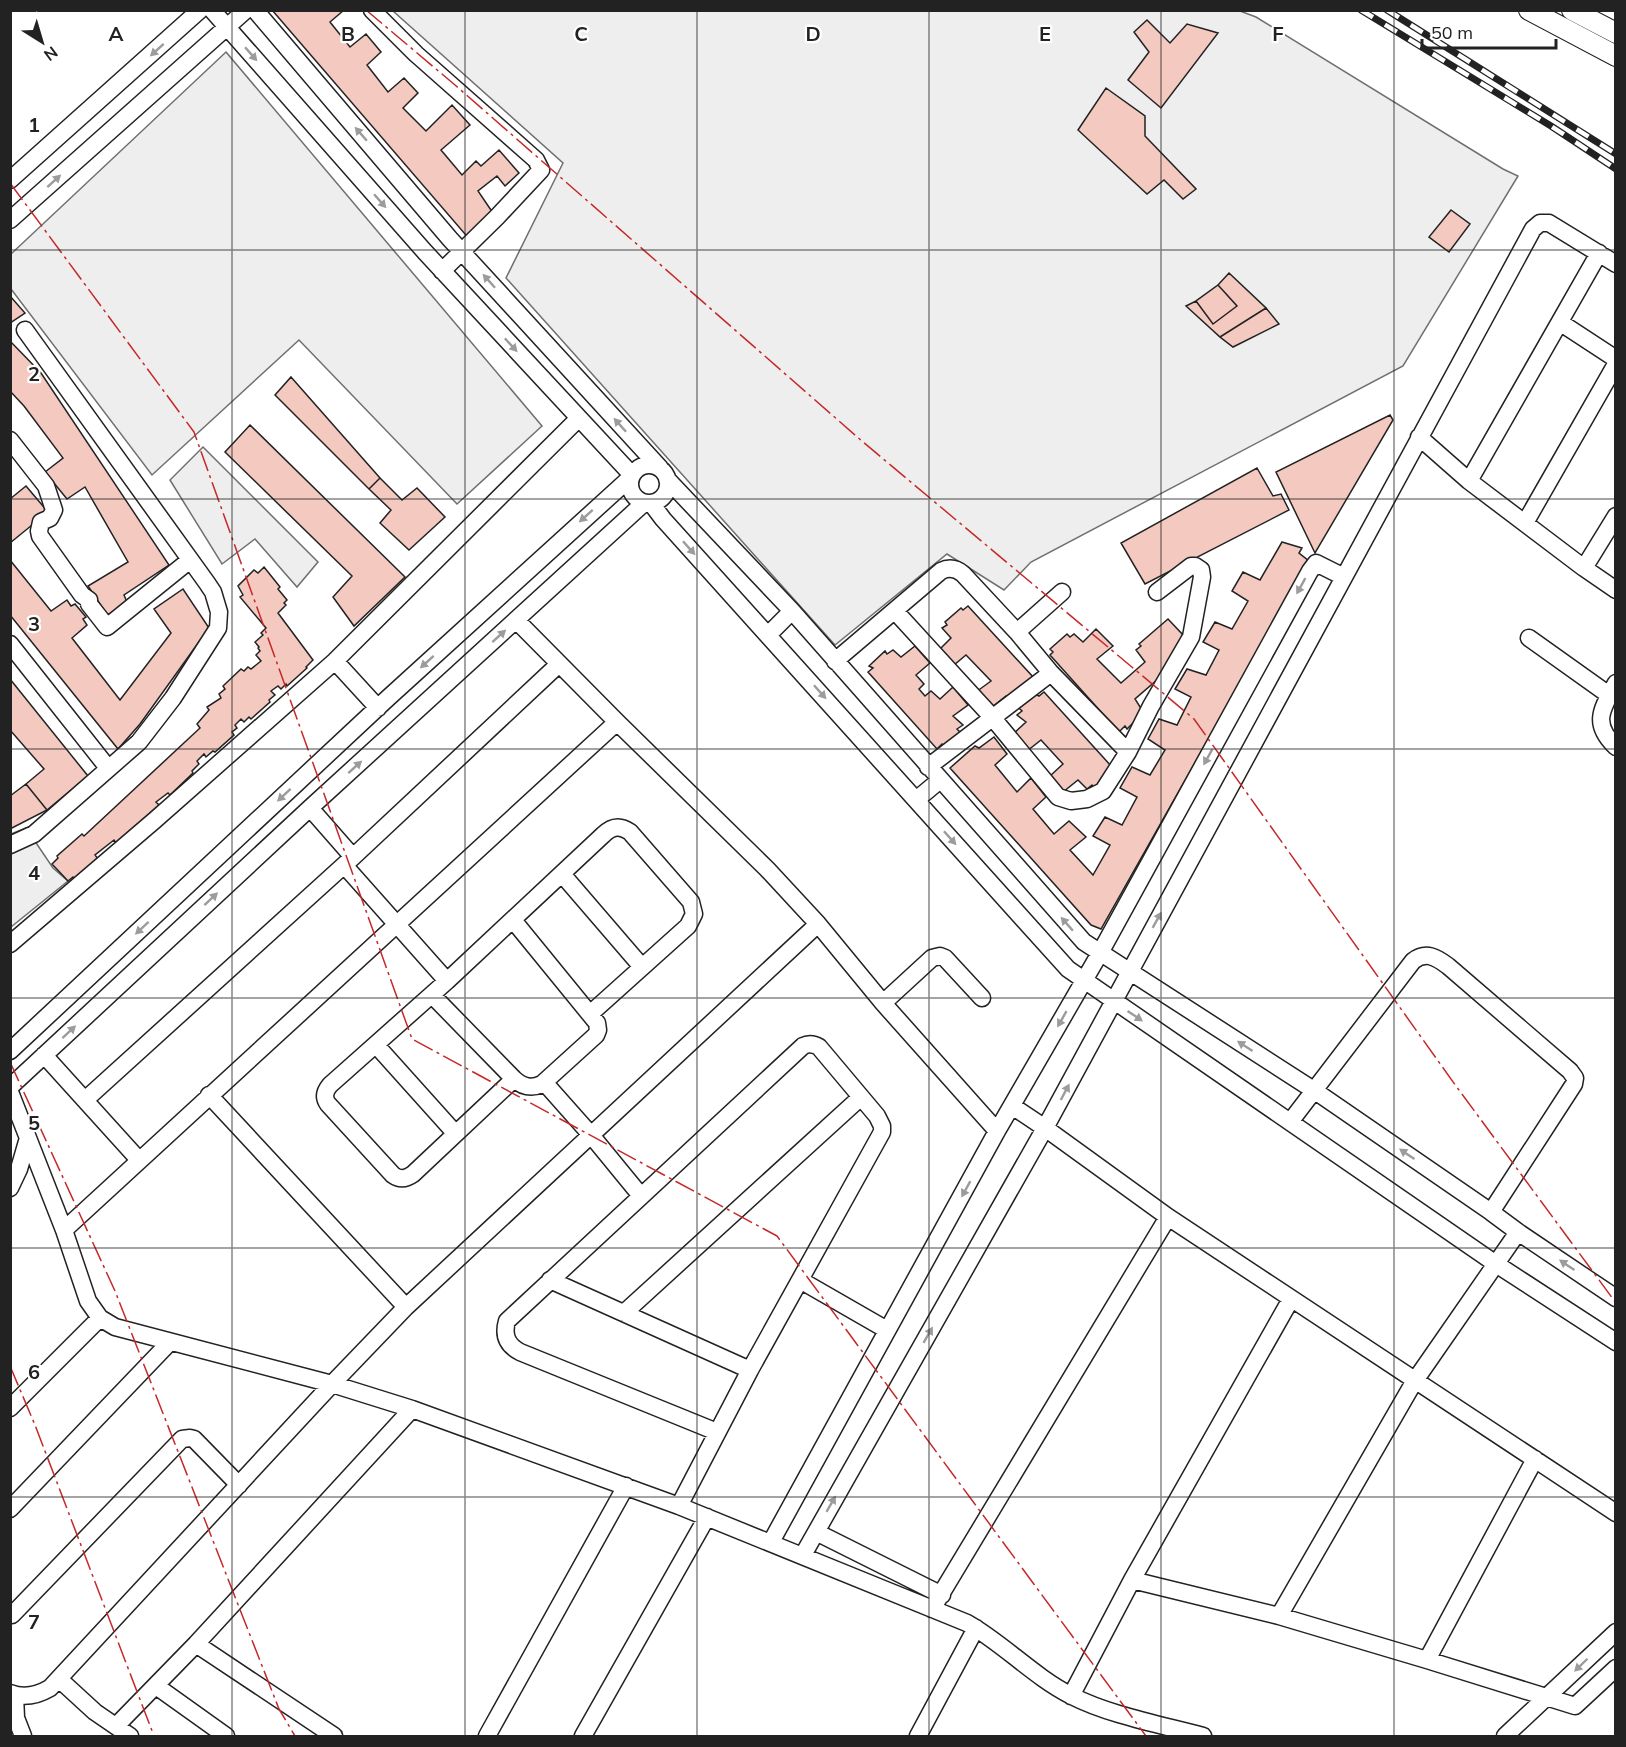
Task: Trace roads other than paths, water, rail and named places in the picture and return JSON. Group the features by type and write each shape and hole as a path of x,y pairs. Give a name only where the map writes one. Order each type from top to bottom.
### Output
{"street":[{"path":"10,180 200,10"},
{"path":"212,10 442,271 631,476"},
{"path":"10,219 246,10"},
{"path":"255,10 462,252 792,611 1077,936 1129,972 1315,1090 1616,1298"},
{"path":"372,10 416,54 536,160 541,170 442,271"},
{"path":"1529,10 1616,56"},
{"path":"1572,10 1616,33"},
{"path":"802,1555 1046,1128 1533,229 1540,224 1549,223 1616,264"},
{"path":"1469,481 1599,253"},
{"path":"1561,322 1616,359"},
{"path":"10,845 34,834 139,742 173,698 218,628 219,612 213,592 25,330"},
{"path":"1525,523 1616,364"},
{"path":"10,944 156,820 335,661 579,418"},
{"path":"1419,437 1469,481 1616,590"},
{"path":"12,444 49,491 50,502 54,510 50,518 41,522 40,536 107,627 190,560"},
{"path":"654,465 664,474 666,492 658,501 647,503 516,620 309,808 16,1082 10,1053 377,708 641,466 654,465"},
{"path":"631,476 629,484 633,496 647,503 663,519 1060,961 1083,981 1496,1264 1616,1342"},
{"path":"1584,568 1616,516"},
{"path":"771,1542 1310,571 1316,563 1344,578"},
{"path":"895,611 992,717 1058,798 1071,801 1087,799 1103,791 1128,752 1151,706 1191,637 1202,577 1201,570 1191,566 1157,592"},
{"path":"835,661 941,571 955,568 1017,632 1051,673 1128,752"},
{"path":"1017,632 1062,592"},
{"path":"768,634 792,611"},
{"path":"516,620 766,869 818,924 883,1003 998,1131"},
{"path":"1529,638 1612,689 1601,709 1601,723 1605,736 1616,747"},
{"path":"10,644 108,768"},
{"path":"335,661 377,708"},
{"path":"85,1100 349,861 559,664"},
{"path":"928,767 1051,673"},
{"path":"385,740 375,736 368,729 377,708 398,701 405,709 407,719"},
{"path":"64,1230 617,722"},
{"path":"916,800 940,780"},
{"path":"309,808 396,924 447,981"},
{"path":"514,1079 406,1179 393,1175 328,1104 325,1096 327,1088 432,995 608,830 619,827 630,832 691,902 694,914 688,926 590,1014"},
{"path":"562,874 642,967"},
{"path":"432,995 514,1079 530,1088 537,1087 544,1082 596,1035 597,1023 513,920"},
{"path":"23,1737 16,1718 13,1694 27,1696 40,1694 50,1688 406,1307 818,924"},
{"path":"1290,1122 1413,961 1429,955 1439,960 1575,1078 1574,1084 1491,1212"},
{"path":"883,1003 936,956 945,958 982,998"},
{"path":"679,1506 750,1370 881,1137 880,1120 819,1047 812,1044 803,1046 550,1280 507,1321 505,1328 508,1343 514,1348 717,1432"},
{"path":"376,1045 455,1133"},
{"path":"44,1055 139,1160"},
{"path":"544,1082 641,1196"},
{"path":"10,1092 64,1230 88,1300 100,1318 115,1327 332,1384 412,1409 626,1486 802,1555 937,1602"},
{"path":"209,1095 406,1307"},
{"path":"624,1313 861,1097"},
{"path":"1011,1106 1046,1128 1168,1217 1616,1514"},
{"path":"10,1188 19,1169 28,1138"},
{"path":"937,1602 1168,1217"},
{"path":"1279,1616 1414,1382 1518,1232"},
{"path":"550,1280 750,1370"},
{"path":"800,1280 888,1330"},
{"path":"1071,1696 1132,1580 1291,1299"},
{"path":"13,1400 100,1318"},
{"path":"10,1509 170,1342"},
{"path":"116,1726 196,1644 412,1409"},
{"path":"12,1615 182,1439 194,1440 239,1485"},
{"path":"1426,1660 1535,1459"},
{"path":"487,1737 626,1486"},
{"path":"583,1737 707,1517"},
{"path":"816,1532 937,1602 1071,1696 1106,1709 1203,1737"},
{"path":"1132,1580 1279,1616 1575,1706 1616,1668"},
{"path":"918,1737 976,1628"},
{"path":"1505,1737 1616,1632"},
{"path":"196,1644 334,1737"},
{"path":"59,1679 95,1712 130,1737"},
{"path":"156,1686 226,1737"}],"railway":[{"path":"1361,10 1551,126 1616,169"},
{"path":"1387,10 1616,154"}]}
